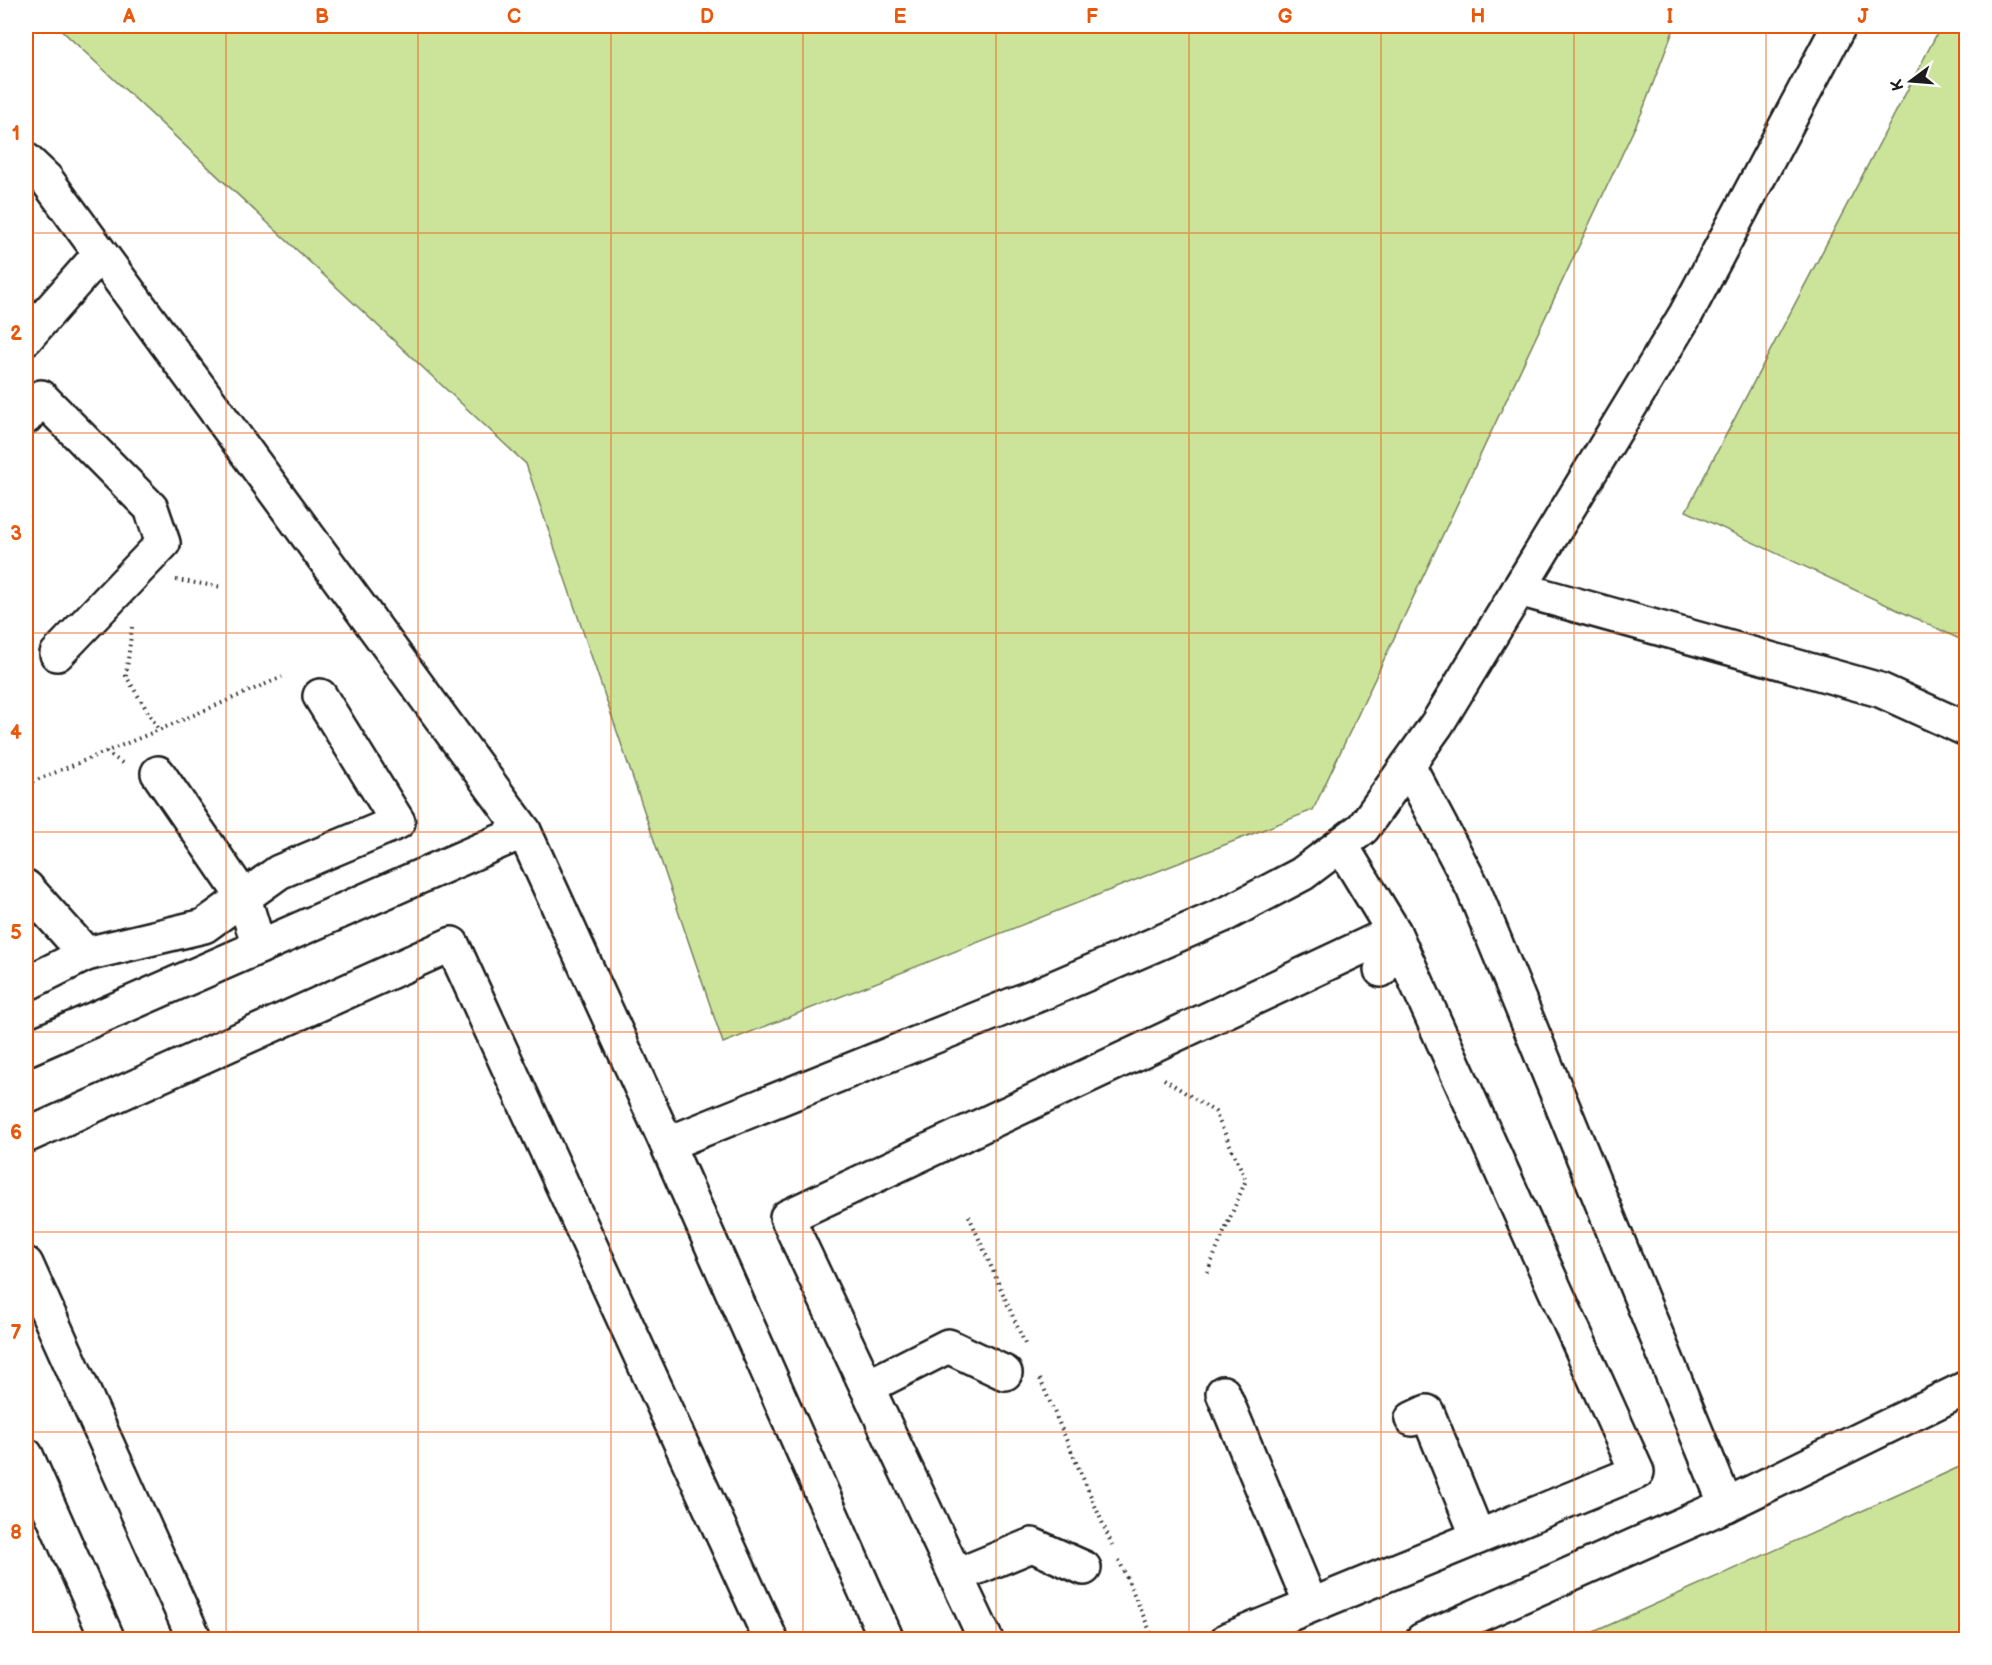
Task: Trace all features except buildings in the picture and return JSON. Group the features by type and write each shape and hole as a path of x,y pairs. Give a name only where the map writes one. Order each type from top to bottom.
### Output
{"street":[{"path":"667,1144 1047,991 1228,913 1302,874 1363,828 1437,724 1686,314 1839,26"},
{"path":"26,160 46,179 524,831 667,1144 887,1640"},
{"path":"26,338 100,254"},
{"path":"26,417 41,397 152,508 163,543 57,654"},
{"path":"1519,589 1880,690 1966,729"},
{"path":"26,984 86,954 204,926 279,872 398,822 320,696"},
{"path":"1408,765 1473,888 1726,1505"},
{"path":"158,773 244,897 259,947"},
{"path":"26,1049 524,831"},
{"path":"1227,1640 1637,1472 1568,1343 1483,1152 1394,932 1341,845"},
{"path":"26,886 86,954"},
{"path":"1381,970 1394,932"},
{"path":"986,1640 786,1217 1394,932"},
{"path":"26,1136 452,944 771,1640"},
{"path":"911,1184 928,1151"},
{"path":"26,1264 195,1640"},
{"path":"867,1388 948,1346 1020,1371"},
{"path":"1422,1640 1726,1505 1966,1388"},
{"path":"1223,1394 1311,1605"},
{"path":"1412,1419 1427,1412 1478,1537"},
{"path":"26,1455 108,1640"},
{"path":"956,1576 1032,1545 1084,1568"}],"path":[{"path":"167,579 222,587"},
{"path":"133,619 126,676 159,730"},
{"path":"27,784 282,677"},
{"path":"1128,1056 1215,1112 1246,1180 1206,1275"},
{"path":"969,1216 1026,1347"},
{"path":"1020,1371 1154,1640"}],"green space":[{"path":"57,26 1675,26 1642,112 1313,810 723,1043 526,464"},
{"path":"1941,26 1966,26 1966,642 1686,511"},
{"path":"1966,1464 1966,1639 1578,1639"}]}
